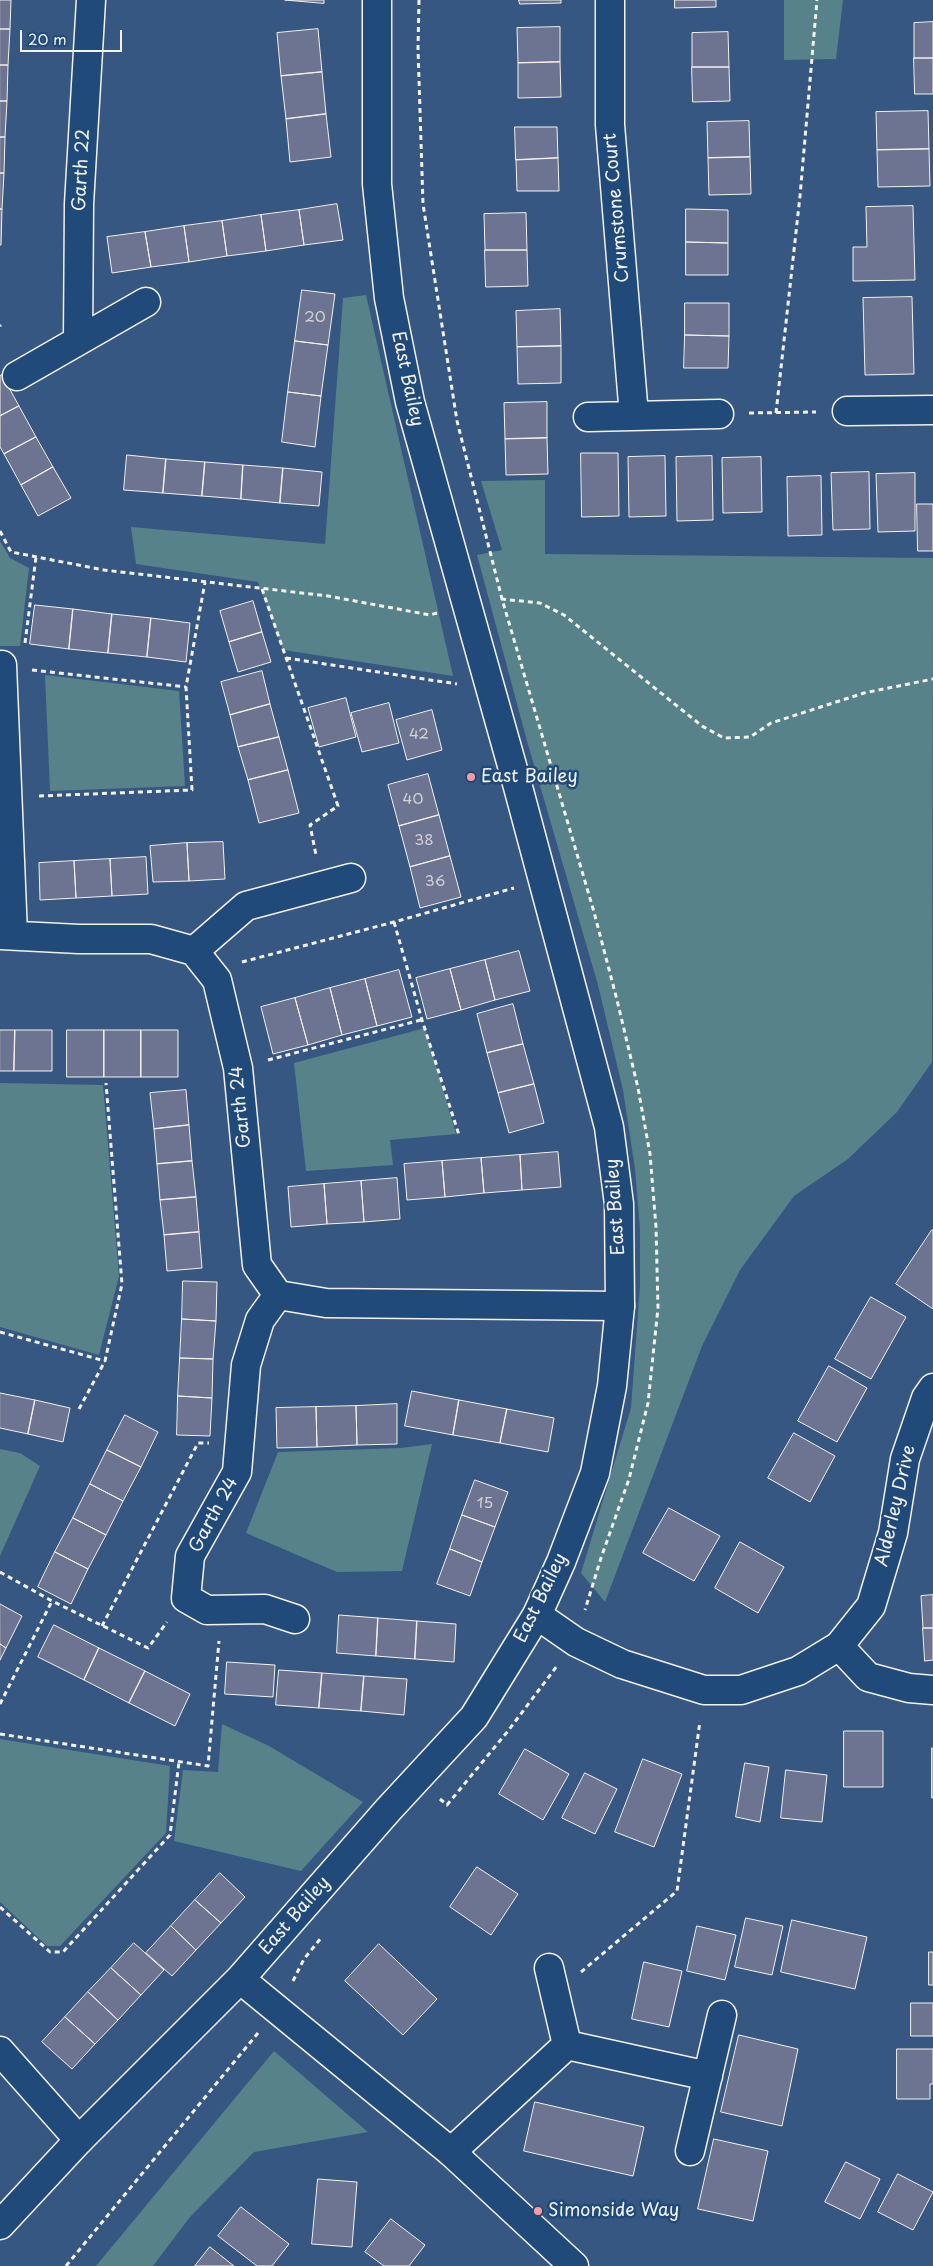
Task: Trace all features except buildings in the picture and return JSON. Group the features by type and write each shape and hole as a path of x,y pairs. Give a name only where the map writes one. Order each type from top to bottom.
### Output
{"street":[{"name":"Garth 22","path":"78,340 79,204 91,0"},
{"name":"East Bailey","path":"0,2224 79,2140 240,1978 388,1810 474,1717 537,1615 561,1562 595,1473 612,1386 620,1306 619,1204 609,1127 543,879 410,402 390,298 377,184 377,0"},
{"name":"Crumstone Court","path":"610,0 610,125 634,416"},
{"path":"17,376 146,302"},
{"path":"847,412 933,410"},
{"path":"588,417 719,414"},
{"path":"14,667 8,798 6,935 79,939 151,939 194,951 246,906 351,878"},
{"name":"Garth 24","path":"186,1598 190,1556 237,1472 246,1366 260,1320 278,1295 256,1265 238,1068 217,980 194,951"},
{"path":"278,1295 326,1304 620,1306"},
{"name":"Alderley Drive","path":"537,1615 576,1642 622,1664 704,1690 740,1690 798,1671 839,1646 871,1606 893,1533 905,1459 926,1398 933,1388"},
{"path":"186,1598 207,1610 265,1609 295,1619"},
{"path":"839,1646 868,1677 909,1688 933,1690"},
{"path":"549,1968 567,2045"},
{"path":"240,1978 451,2152 574,2266"},
{"path":"690,2151 722,2015"},
{"path":"451,2152 567,2045"},
{"path":"567,2045 708,2076"},
{"path":"0,2051 79,2140"}],"path":[{"path":"418,0 423,204 457,422 502,599 594,912 638,1088 650,1154 656,1227 658,1308 648,1403 630,1479 601,1558 576,1642 508,1731 447,1804 437,1797"},
{"path":"776,413 800,196 817,0"},
{"path":"719,414 847,412"},
{"path":"0,531 11,552 36,557 104,570 328,596 430,615 502,599 540,604 564,615 702,726 724,738 750,737 771,723 864,692 933,679"},
{"path":"36,557 24,652 14,667 186,687"},
{"path":"8,798 192,790 186,687 205,582"},
{"path":"262,589 338,806 310,825 323,885"},
{"path":"286,658 490,688"},
{"path":"217,980 231,965 394,922 543,879"},
{"path":"394,922 422,1020 459,1135"},
{"path":"238,1068 422,1020"},
{"path":"79,1410 105,1361 122,1284 106,1084"},
{"path":"0,1332 105,1361"},
{"path":"102,1626 198,1443 215,1442"},
{"path":"0,1572 52,1601 148,1648 186,1598"},
{"path":"0,1704 52,1601"},
{"path":"0,1734 208,1766 222,1609"},
{"path":"578,1975 677,1891 704,1690"},
{"path":"0,1907 50,1952 63,1952 170,1835 179,1762"},
{"path":"66,2266 278,2009 304,1959 323,1936"}],"green space":[{"path":"784,0 843,0 836,59 784,60"},
{"path":"366,295 453,676 283,650 258,582 136,564 131,527 325,544 343,298"},
{"path":"545,480 545,554 933,558 932,1062 897,1112 848,1159 794,1196 740,1270 702,1346 605,1602 581,1573 631,1408 640,1286 640,1229 635,1169 623,1090 598,985 527,741 477,555 502,550 481,481"},
{"path":"0,541 10,558 29,568 20,646 0,646"},
{"path":"45,675 179,691 185,786 50,791"},
{"path":"425,1028 456,1134 390,1140 393,1165 306,1171 294,1063"},
{"path":"0,1083 103,1085 119,1276 99,1355 0,1327"},
{"path":"432,1444 402,1571 337,1572 246,1533 278,1452 401,1448"},
{"path":"0,1449 20,1453 40,1466 0,1556"},
{"path":"222,1724 269,1746 363,1802 301,1871 174,1841 183,1770 218,1772"},
{"path":"0,1739 170,1766 166,1833 60,1946 47,1946 0,1902"},
{"path":"274,2051 368,2132 254,2152 190,2217 153,2266 96,2266"}],"place":[{"name":"East Bailey","path":"471,777"},
{"name":"Simonside Way","path":"538,2211"}]}
